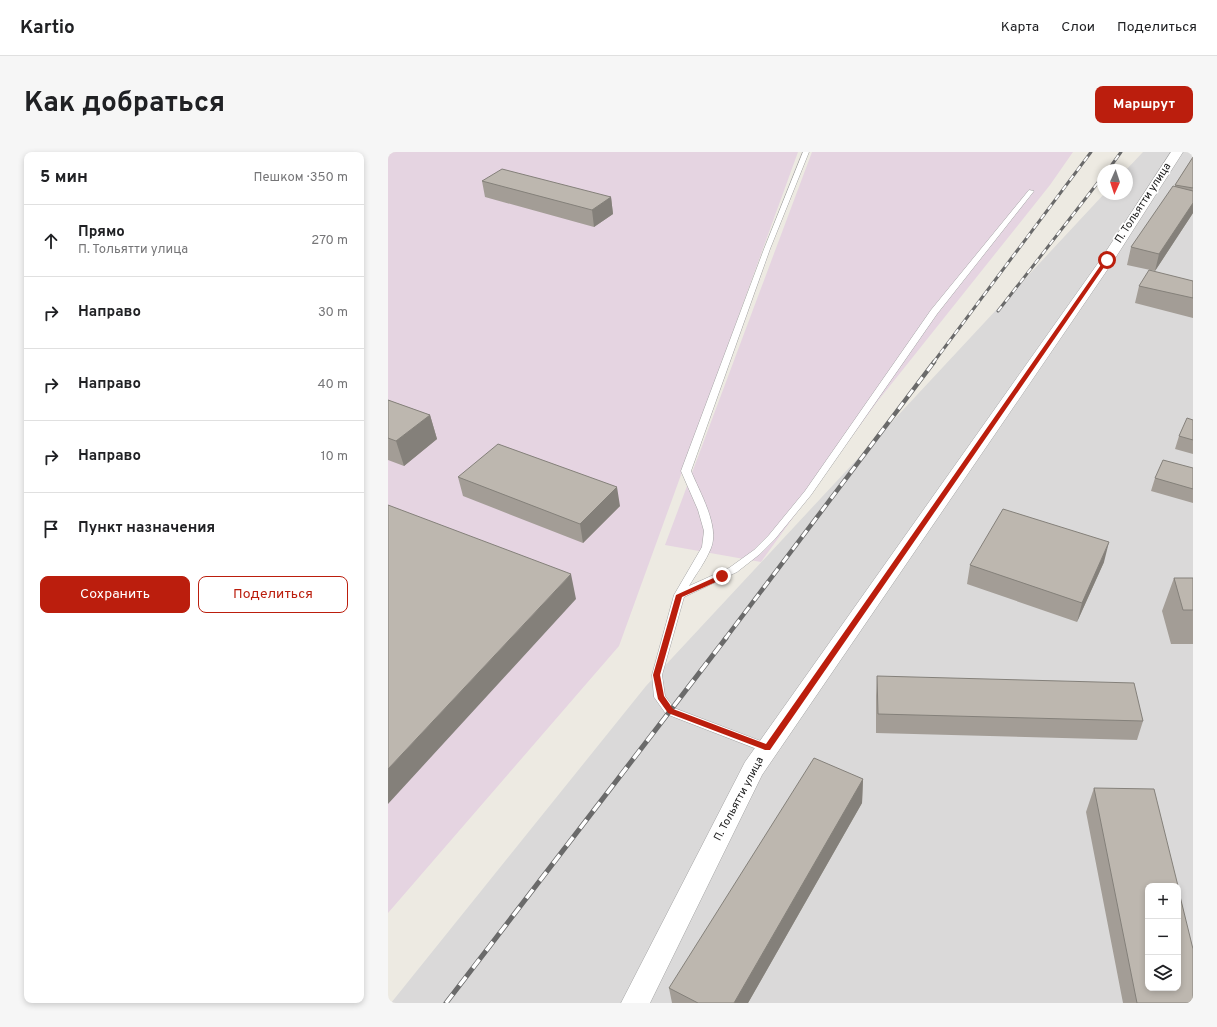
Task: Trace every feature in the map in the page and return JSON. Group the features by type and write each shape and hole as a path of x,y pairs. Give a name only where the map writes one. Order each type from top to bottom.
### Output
{"street":[{"name":"П. Тольятти улица","path":"636,1003 752,769 1107,260 1177,152"}],"lane":[{"path":"767,748 670,711 660,697 657,675 679,595 707,546 709,531 703,510 686,468 767,250 806,152"},
{"path":"679,595 733,570 757,552 772,537 808,493 934,312 1031,191"}],"shaded area":[{"path":"388,152 798,152 619,646 388,913"},
{"path":"812,152 1073,152 1050,185 877,402 761,562 665,545"},
{"path":"1143,152 1193,152 1193,1003 391,1003 646,686 1098,200 1133,200 1133,164 1132,164"}],"building":[{"path":"1193,157 1193,188 1175,185"},
{"path":"502,169 611,197 592,210 482,181"},
{"path":"1173,186 1193,191 1193,203 1159,254 1131,247"},
{"path":"1149,270 1193,281 1193,298 1139,286"},
{"path":"388,400 430,415 396,441 388,438"},
{"path":"1187,418 1193,420 1193,440 1179,436"},
{"path":"498,444 617,487 580,524 458,477"},
{"path":"1163,460 1193,468 1193,489 1155,478"},
{"path":"388,505 571,574 388,769"},
{"path":"1003,509 1109,542 1082,603 970,565"},
{"path":"1174,578 1193,578 1193,610 1183,610"},
{"path":"877,676 1134,683 1143,721 878,714"},
{"path":"814,758 863,779 734,1003 698,1003 669,988"},
{"path":"1094,788 1154,789 1177,883 1145,883 1145,991 1181,991 1181,900 1193,949 1193,1003 1137,1003"}],"railway":[{"path":"933,363 1091,152"},
{"path":"1112,164 1121,152"},
{"path":"998,311 1097,184"},
{"path":"725,639 934,362"},
{"path":"446,1003 726,638"}],"route":[{"path":"722,576 679,595 657,675 660,697 670,711 767,748 1107,260"}]}
